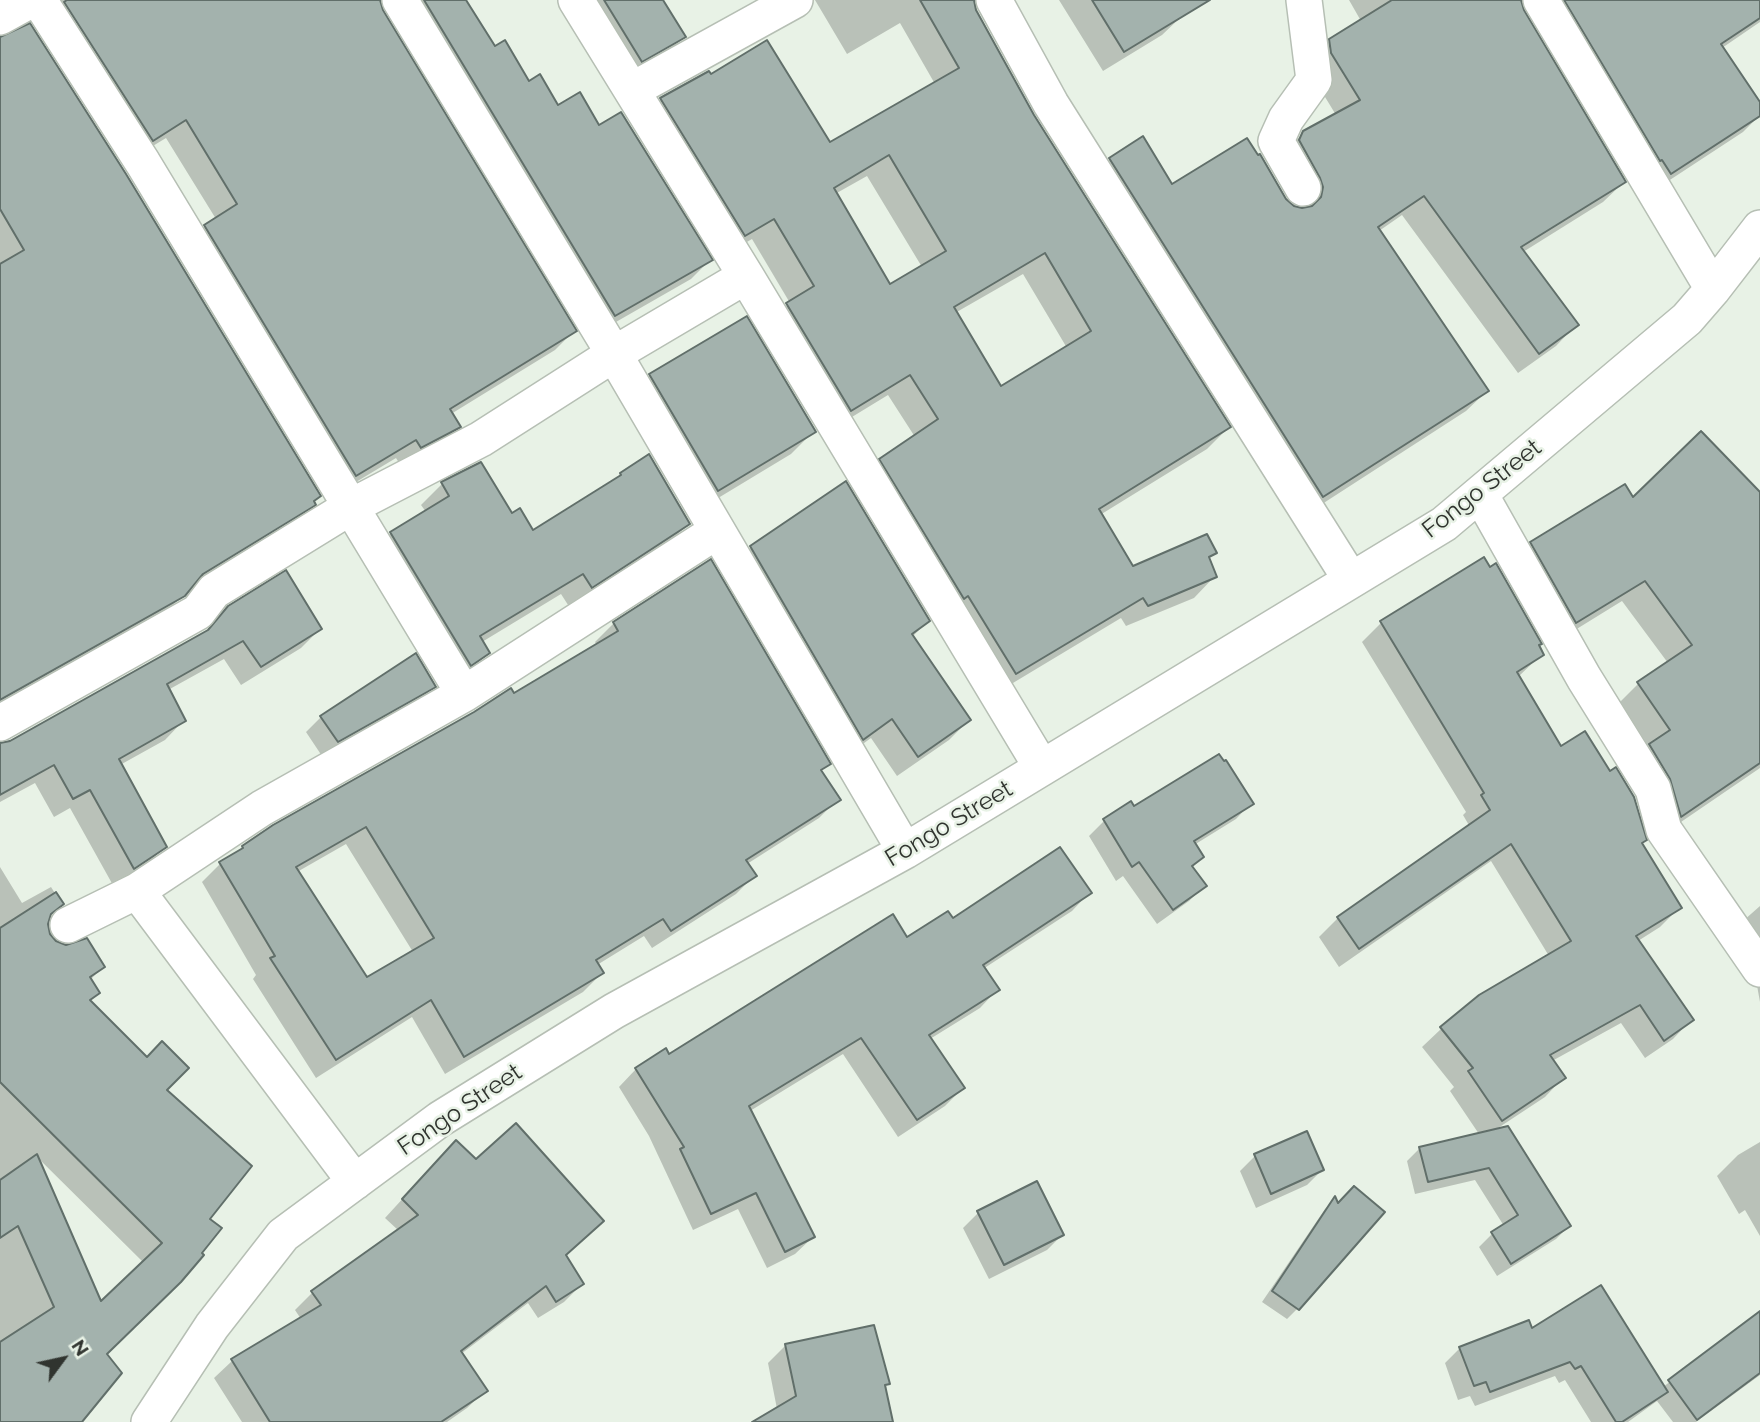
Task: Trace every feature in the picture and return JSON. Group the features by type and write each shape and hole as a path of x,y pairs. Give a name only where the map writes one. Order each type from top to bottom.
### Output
{"street":[{"path":"0,17 32,0"},
{"path":"39,0 143,163 464,694"},
{"path":"400,0 614,354 905,851"},
{"path":"576,0 747,276 1042,768"},
{"path":"632,90 795,0"},
{"path":"994,0 1051,104 1351,580"},
{"path":"1303,188 1276,142 1286,119 1314,80 1304,0"},
{"path":"1541,0 1713,289"},
{"name":"Fongo Street","path":"149,1422 212,1326 283,1235 440,1119 614,1011 905,851 1444,524 1687,319 1760,228"},
{"path":"0,723 198,612 214,591 352,506 481,439 614,354 747,276"},
{"path":"1480,494 1584,678 1653,789 1664,830 1760,969"},
{"path":"68,925 137,891 262,808 464,694 717,531"},
{"path":"137,891 355,1182"}],"building":[{"path":"380,0 383,10 577,331 450,409 461,427 421,448 416,440 356,476 204,225 237,204 186,120 153,141 64,2"},
{"path":"424,0 466,0 495,46 505,40 529,81 540,74 558,105 580,92 599,125 621,112 713,260 615,316"},
{"path":"604,0 663,0 686,37 642,62"},
{"path":"920,0 974,0 976,10 1034,115 1231,427 1099,509 1133,566 1207,534 1217,553 1209,557 1217,577 1148,606 1143,598 1016,674 968,596 964,599 879,459 938,419 910,375 851,411 786,303 814,286 774,219 745,236 660,98 709,71 711,74 767,40 830,142 959,68","holes":["889,155 946,251 890,284 834,188","1045,253 1091,331 1001,386 954,307"]},
{"path":"1092,0 1210,0 1124,52"},
{"path":"1392,0 1521,0 1524,10 1626,182 1521,247 1579,325 1539,354 1424,196 1378,227 1489,391 1323,497 1109,158 1143,136 1172,184 1247,138 1258,155 1260,154 1286,199 1294,206 1312,206 1321,197 1323,187 1299,140 1303,131 1360,100 1331,53 1329,39"},
{"path":"1564,0 1760,0 1760,18 1721,44 1760,102 1760,116 1671,174 1662,160 1660,161"},
{"path":"30,23 126,174 321,496 314,501 316,505 203,574 185,596 0,700 0,264 24,250 0,209 0,37"},
{"path":"747,316 816,432 718,491 649,374"},
{"path":"1701,431 1760,492 1760,763 1681,817 1670,779 1649,744 1670,730 1637,682 1692,645 1645,581 1576,623 1530,542 1625,484 1633,497"},
{"path":"649,454 690,524 592,588 583,574 480,636 490,653 471,666 390,532 449,496 441,482 481,462 512,513 520,508 533,530 621,475 620,473"},
{"path":"846,481 930,621 912,634 971,720 918,757 892,719 863,740 750,546"},
{"path":"1484,557 1490,567 1496,563 1542,644 1539,645 1544,655 1517,672 1561,746 1585,731 1610,771 1616,767 1634,797 1647,840 1642,843 1682,908 1636,936 1694,1020 1664,1041 1640,1005 1550,1055 1566,1078 1502,1121 1468,1071 1473,1068 1440,1027 1479,995 1571,941 1511,844 1359,949 1337,917 1490,810 1481,795 1484,793 1380,621"},
{"path":"711,559 831,764 821,770 841,800 746,860 757,876 671,931 663,919 596,960 604,973 464,1057 431,1000 336,1060 270,958 275,956 219,862 273,825 474,712 511,688 514,693 618,631 613,622","holes":["366,827 434,938 367,977 296,867"]},
{"path":"286,570 322,629 261,667 243,641 167,684 186,721 119,759 167,847 134,869 90,790 73,799 54,765 0,795 0,743 10,741 208,630 228,606"},
{"path":"416,653 436,687 338,742 320,716"},
{"path":"1219,754 1226,760 1254,804 1194,841 1204,857 1192,866 1207,886 1173,910 1139,862 1132,867 1103,819 1131,801 1134,806"},
{"path":"1060,847 1092,893 983,965 1000,990 929,1035 965,1088 917,1120 861,1038 749,1106 815,1237 785,1252 756,1193 711,1214 680,1149 684,1147 635,1068 666,1048 669,1054 893,914 907,937 948,911 953,918"},
{"path":"56,892 64,904 51,914 48,924 50,934 56,941 66,945 87,938 105,967 90,977 100,993 90,1000 147,1057 162,1041 189,1068 167,1090 252,1166 210,1219 222,1228 202,1253 204,1255 181,1282 107,1354 122,1373 82,1422 0,1422 0,1342 54,1307 18,1226 0,1238 0,1180 37,1154 101,1301 162,1243 0,1082 0,928"},
{"path":"516,1123 604,1221 566,1255 584,1284 556,1302 546,1286 461,1351 488,1391 441,1422 270,1422 231,1359 321,1305 311,1291 418,1215 402,1199 456,1140 476,1159"},
{"path":"1508,1126 1571,1226 1511,1264 1491,1232 1518,1215 1489,1168 1428,1182 1419,1147"},
{"path":"1307,1131 1324,1170 1271,1194 1254,1154"},
{"path":"1037,1181 1064,1235 1004,1265 977,1211"},
{"path":"1354,1186 1385,1212 1299,1310 1272,1291 1335,1196 1338,1203"},
{"path":"1601,1285 1668,1392 1622,1422 1616,1422 1581,1366 1575,1369 1570,1362 1490,1392 1486,1382 1474,1386 1459,1347 1529,1320 1532,1328"},
{"path":"1760,1311 1760,1373 1697,1420 1668,1380"},
{"path":"874,1325 890,1384 885,1385 893,1422 752,1422 796,1396 785,1344"}]}
